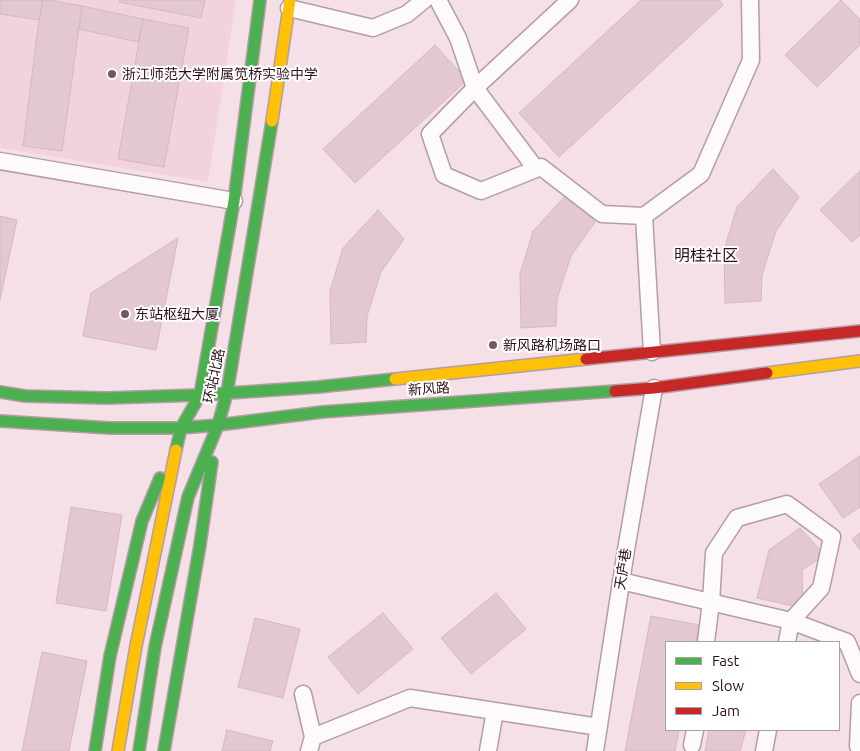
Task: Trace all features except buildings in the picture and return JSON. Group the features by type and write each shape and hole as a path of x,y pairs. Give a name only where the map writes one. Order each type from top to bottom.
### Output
{"main road":[{"name":"环站北路","path":"118,751 136,646 181,428 200,395 234,201 260,0"},
{"name":"环站北路","path":"139,751 155,647 188,497 218,425 227,393 269,145 289,4"},
{"name":"新风路","path":"0,392 25,396 107,398 200,395 318,387 860,331"},
{"name":"新风路","path":"0,421 110,428 181,428 322,412 654,388 860,361"},
{"path":"164,751 200,545 218,425"},
{"path":"95,751 110,656 142,521 181,428"}],"street":[{"path":"289,4 373,28 408,14 424,0"},
{"path":"438,0 458,38 475,88 536,169"},
{"path":"570,0 475,88 430,134 444,175 481,191 540,167 602,214 644,216 701,174 751,60 750,0"},
{"path":"0,161 234,201"},
{"path":"644,216 652,352"},
{"name":"天庐巷","path":"595,751 621,581 654,388"},
{"path":"706,641 714,553 737,518 787,504 832,537 821,588 791,621 787,641"},
{"path":"621,581 791,621 847,642 860,674"},
{"path":"303,694 311,744 410,698 599,727"},
{"path":"860,703 858,746 860,746"},
{"path":"488,751 495,711"},
{"path":"764,751 768,731"}],"shaded area":[{"name":"浙江师范大学附属笕桥实验中学","path":"0,0 236,0 208,182 0,148"}],"traffic: fast":[{"path":"176,450 181,428 200,395 234,201 260,0"},
{"path":"139,751 155,647 188,497 218,425 227,393 272,121"},
{"path":"0,392 25,396 107,398 200,395 318,387 395,379"},
{"path":"0,421 110,428 181,428 322,412 615,391"},
{"path":"164,751 200,545 212,462"},
{"path":"95,751 110,656 142,521 160,478"}],"traffic: slow":[{"path":"272,121 290,0"},
{"path":"395,379 586,359"},
{"path":"767,373 860,361"},
{"path":"118,751 136,646 176,450"}],"traffic: jam":[{"path":"586,359 860,331"},
{"path":"615,391 654,388 767,373"}],"place":[{"name":"浙江师范大学附属笕桥实验中学","path":"112,74"},
{"name":"东站枢纽大厦","path":"125,314"},
{"name":"新风路机场路口","path":"493,345"}],"district":[{"name":"明桂社区","path":"706,256"}]}
